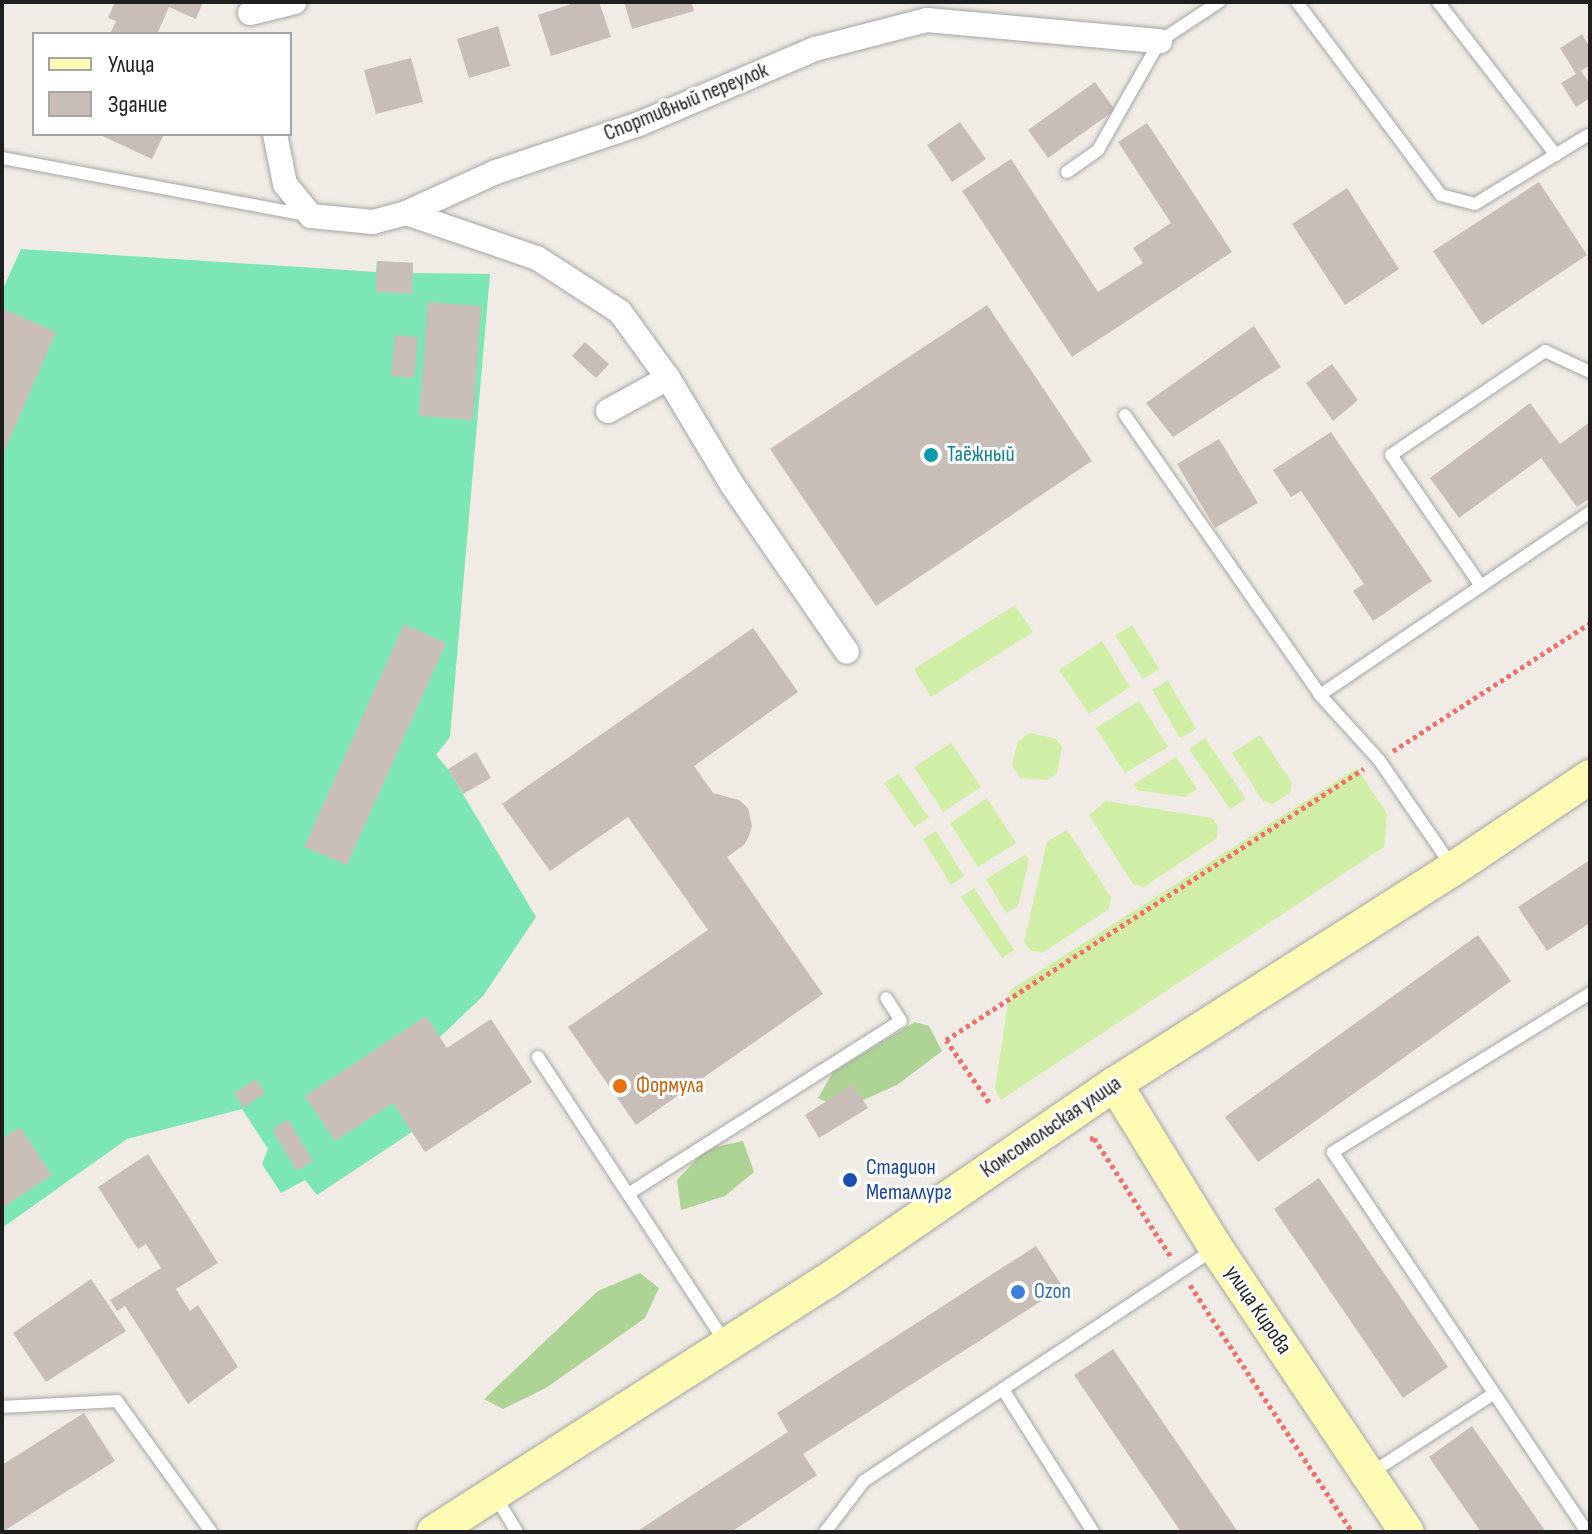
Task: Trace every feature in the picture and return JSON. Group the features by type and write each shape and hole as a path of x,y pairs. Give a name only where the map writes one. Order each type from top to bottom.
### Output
{"main road":[{"name":"Комсомольская улица","path":"434,1532 824,1283 1115,1084 1453,869 1590,777"},
{"name":"улица Кирова","path":"1115,1084 1216,1248 1407,1532"}],"street":[{"path":"251,16 295,2"},
{"name":"Спортивный переулок","path":"311,216 373,222 406,213 496,172 639,124 815,49 927,20 1160,41"},
{"path":"275,136 285,184 311,216"},
{"path":"406,213 537,258 620,312 668,378 733,486 847,652"},
{"path":"608,411 668,378"}],"lane":[{"path":"1067,172 1098,150 1160,41 1219,2"},
{"path":"1297,2 1441,195 1475,204 1588,135 1590,137"},
{"path":"1438,2 1556,155"},
{"path":"2,158 311,216"},
{"path":"1481,586 1391,455 1545,351 1590,372"},
{"path":"1125,415 1320,695 1379,760 1453,869"},
{"path":"1320,695 1590,512"},
{"path":"1587,1532 1333,1152 1590,993"},
{"path":"628,1194 901,1021 886,998"},
{"path":"538,1057 727,1345"},
{"path":"825,1532 864,1481 1216,1248"},
{"path":"1004,1391 1093,1532"},
{"path":"1369,1474 1493,1394"},
{"path":"2,1407 117,1401 211,1532"},
{"path":"493,1493 517,1532"}],"path":[{"path":"989,1102 946,1040 1590,623"},
{"path":"1082,1143 1094,1138 1352,1532"}],"green space":[{"path":"21,249 376,272 377,261 413,263 413,273 490,274 450,737 436,755 448,769 536,917 483,996 385,1089 412,1132 317,1195 305,1180 281,1193 262,1164 268,1149 242,1109 127,1139 2,1228 2,291"},
{"path":"1015,605 1033,632 931,697 914,669"},
{"path":"1132,625 1159,669 1143,679 1115,635"},
{"path":"1102,641 1130,687 1089,714 1059,670"},
{"path":"1168,680 1196,729 1180,738 1152,690"},
{"path":"1139,701 1168,747 1125,773 1096,728"},
{"path":"1029,733 1055,738 1062,747 1057,773 1047,780 1020,778 1012,765 1018,741"},
{"path":"1260,735 1292,783 1290,793 1273,804 1263,801 1232,753"},
{"path":"1205,738 1246,799 1230,809 1189,749"},
{"path":"951,743 981,787 943,812 914,767"},
{"path":"1176,757 1197,789 1185,797 1137,790 1134,784"},
{"path":"1357,768 1387,814 1384,847 1001,1100 995,1089 1010,990"},
{"path":"899,774 929,818 914,827 884,783"},
{"path":"987,798 1016,843 978,867 950,823"},
{"path":"1106,801 1212,818 1218,826 1217,838 1144,887 1133,884 1089,815"},
{"path":"1067,830 1111,897 1109,909 1042,953 1030,950 1024,942 1047,842"},
{"path":"936,831 964,876 951,885 923,839"},
{"path":"1025,855 1029,859 1018,906 1006,913 986,879"},
{"path":"974,888 1014,950 1002,958 961,897"},
{"path":"915,1022 929,1026 942,1051 897,1085 843,1109 818,1098 833,1072"},
{"path":"743,1141 754,1172 725,1196 681,1210 677,1180 706,1149"},
{"path":"640,1273 659,1288 645,1318 546,1388 503,1409 484,1399 598,1291"}],"building":[{"path":"115,2 203,2 196,19 169,7 158,32 111,32 116,21 108,18"},
{"path":"577,2 599,2 611,37 551,56 538,15"},
{"path":"624,2 691,2 694,11 632,29"},
{"path":"498,26 510,66 469,78 457,39"},
{"path":"1582,34 1590,48 1590,65 1581,71 1590,84 1590,98 1576,107 1561,83 1576,74 1560,48"},
{"path":"411,58 423,102 376,114 364,70"},
{"path":"1095,82 1115,110 1048,158 1028,130"},
{"path":"960,122 986,159 952,182 927,145"},
{"path":"1147,123 1232,252 1072,357 962,191 1011,159 1098,292 1143,263 1133,248 1171,223 1118,142"},
{"path":"102,136 163,136 152,159"},
{"path":"1539,182 1587,255 1482,325 1433,251"},
{"path":"1347,188 1399,269 1345,305 1292,224"},
{"path":"377,261 413,263 412,294 376,292"},
{"path":"428,302 481,306 473,420 419,416"},
{"name":"Таёжный","path":"987,305 1092,461 876,606 770,449"},
{"path":"2,308 56,332 2,457"},
{"path":"1254,326 1281,367 1173,437 1146,403"},
{"path":"395,335 418,337 414,378 391,376"},
{"path":"585,342 609,364 596,378 572,356"},
{"path":"1332,364 1358,400 1333,421 1306,383"},
{"path":"1530,403 1560,444 1590,422 1590,498 1577,507 1541,458 1459,518 1430,478"},
{"path":"1331,432 1432,581 1373,621 1353,591 1364,584 1301,491 1291,497 1273,470"},
{"path":"1219,439 1258,503 1215,528 1177,464"},
{"path":"404,624 446,643 347,865 304,847"},
{"path":"753,628 798,692 694,766 713,793 739,800 748,808 752,826 749,836 744,845 727,857 823,994 636,1125 568,1027 708,930 628,817 550,871 502,804"},
{"path":"476,752 491,778 463,794 448,769"},
{"path":"1590,860 1590,923 1547,951 1518,907"},
{"path":"1478,935 1511,981 1258,1162 1225,1117"},
{"path":"426,1016 447,1048 491,1019 532,1082 425,1152 393,1103 335,1141 305,1096"},
{"path":"256,1079 265,1093 243,1108 234,1093"},
{"path":"853,1084 868,1108 819,1138 805,1115"},
{"path":"288,1119 313,1161 297,1171 272,1130"},
{"path":"20,1127 52,1175 2,1208 2,1139"},
{"path":"148,1154 218,1263 176,1289 190,1311 198,1305 238,1367 188,1404 125,1306 117,1311 110,1300 161,1268 146,1244 138,1249 98,1187"},
{"path":"1319,1178 1448,1367 1403,1398 1274,1209"},
{"path":"1036,1246 1063,1287 803,1454 817,1475 731,1532 636,1532 788,1432 777,1413"},
{"path":"91,1279 126,1331 46,1382 13,1333"},
{"path":"1113,1349 1238,1532 1181,1532 1074,1375"},
{"path":"84,1413 115,1461 2,1532 2,1465"},
{"path":"1472,1426 1546,1532 1481,1532 1429,1457"}],"place":[{"name":"Таёжный","path":"931,455"},
{"name":"Формула","path":"620,1086"},
{"name":"Стадион Металлург","path":"850,1180"},
{"name":"Ozon","path":"1018,1292"}]}
